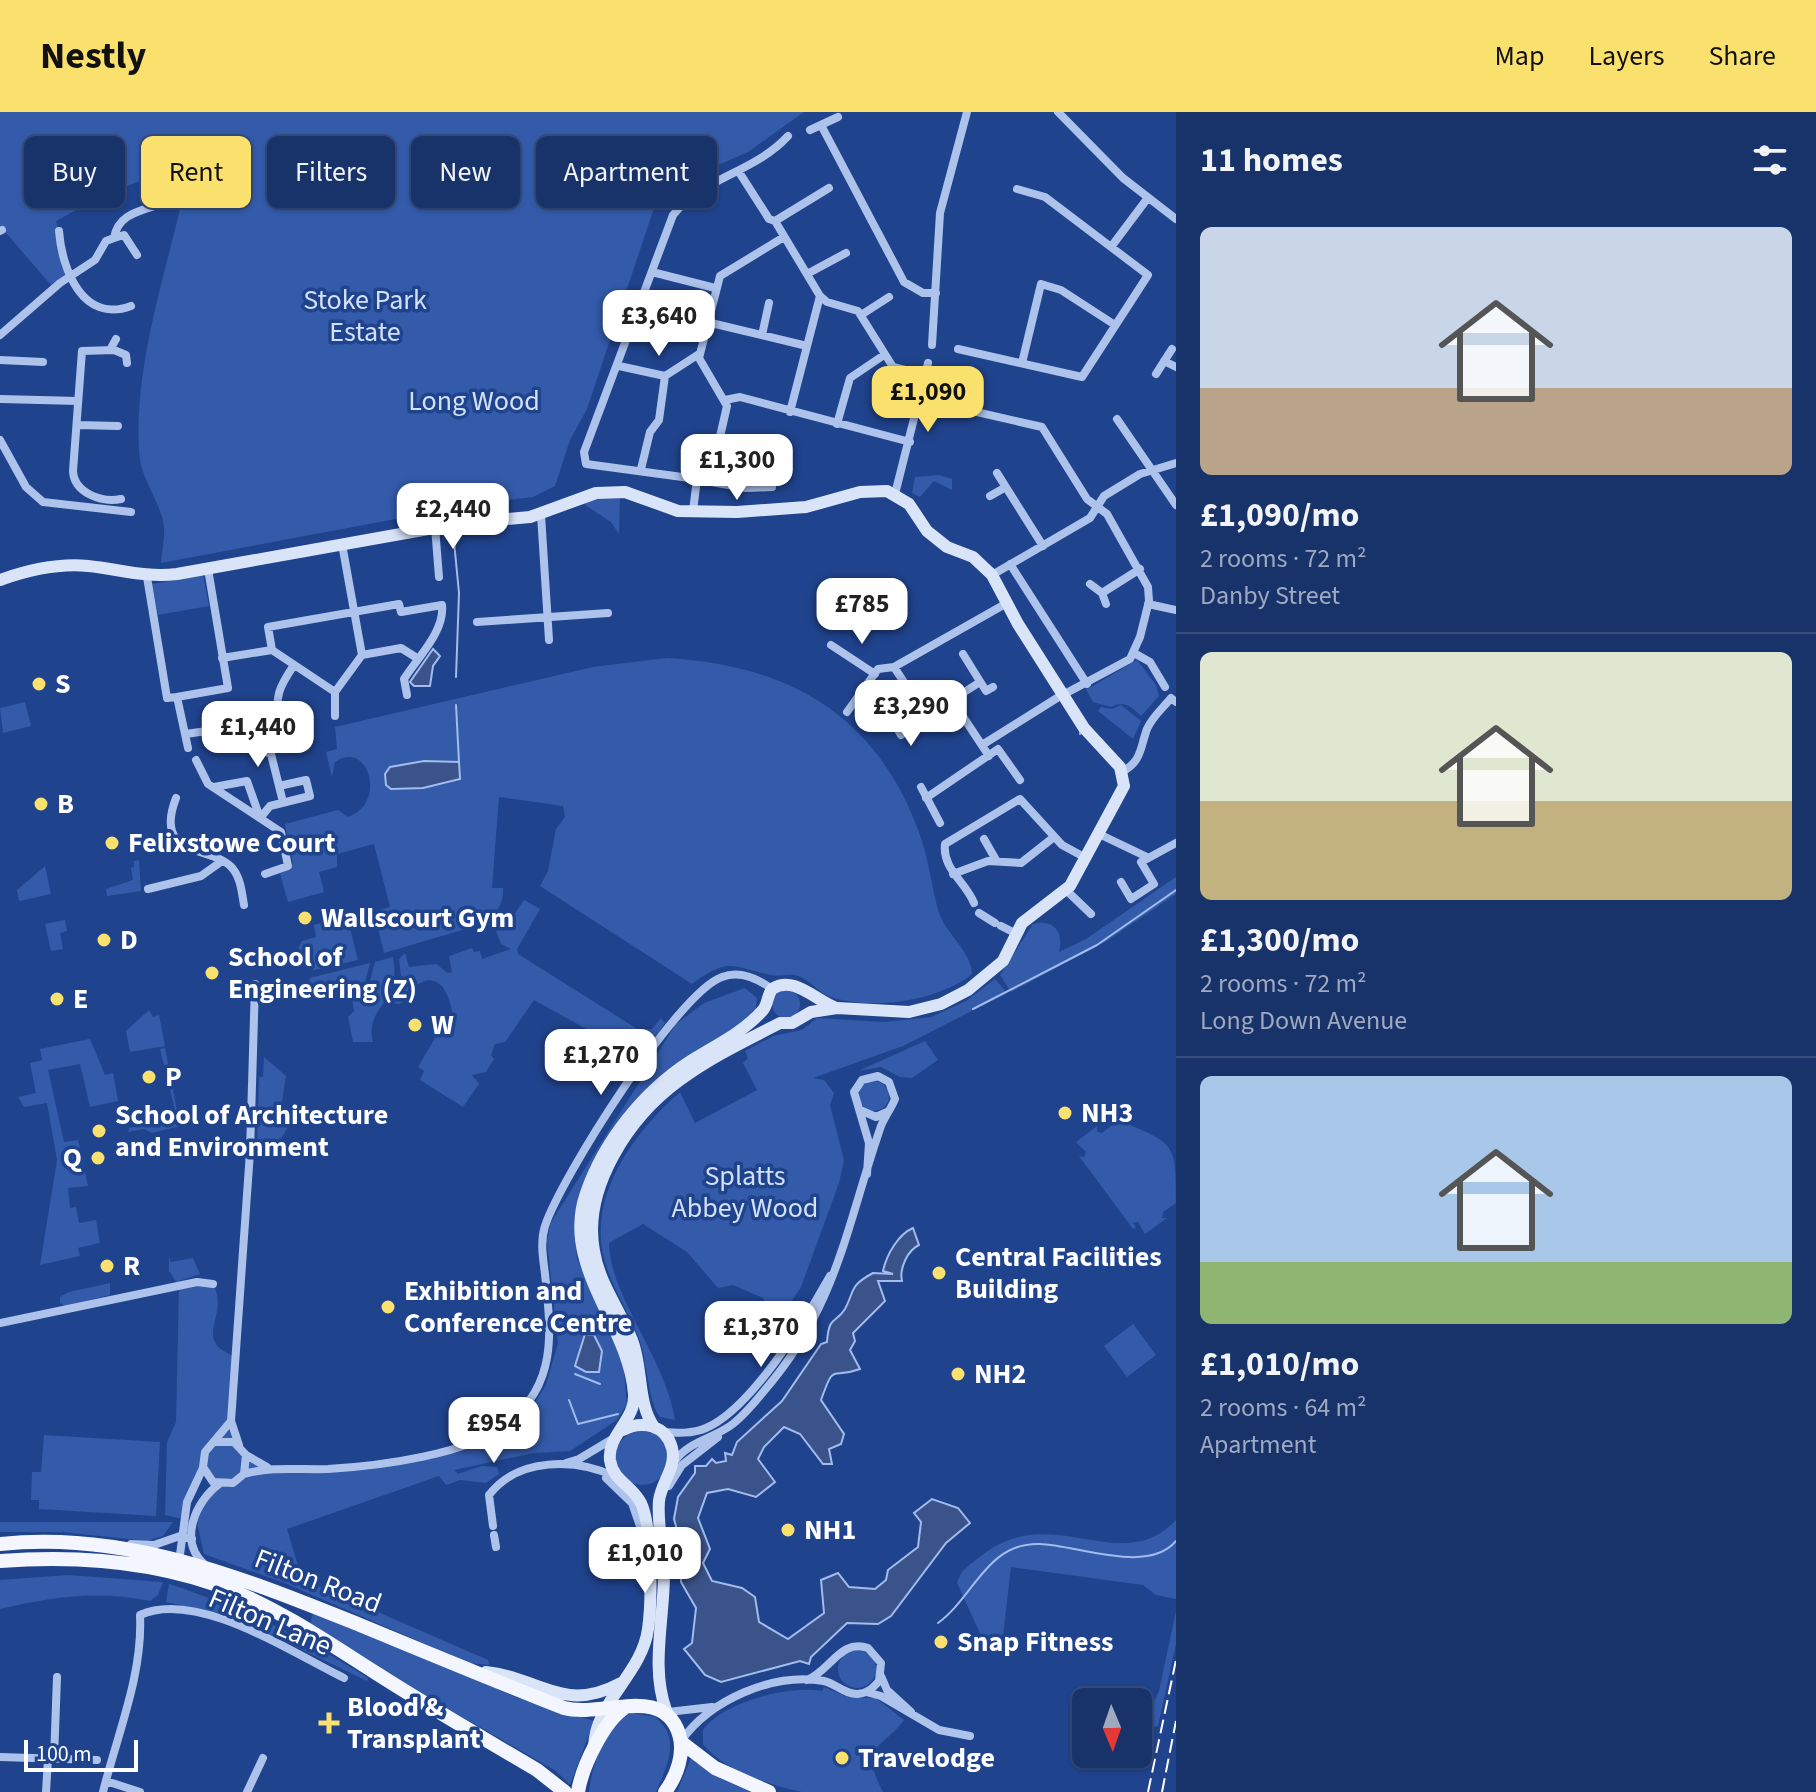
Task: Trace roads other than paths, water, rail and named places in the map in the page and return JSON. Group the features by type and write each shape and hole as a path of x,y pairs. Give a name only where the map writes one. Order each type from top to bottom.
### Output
{"main road":[{"name":"Filton Road","path":"4,1544 101,1546 178,1559 293,1622 541,1772 565,1792"},
{"name":"Filton Road","path":"0,1561 44,1559 117,1563 206,1574 277,1592 564,1708 585,1712 650,1705 667,1711"},
{"path":"578,1792 594,1747 616,1714 627,1707"},
{"path":"667,1711 681,1741 715,1768 769,1792"},
{"path":"668,1790 680,1761 681,1741"}],"street":[{"path":"932,345 942,206 967,112"},
{"path":"1061,113 1147,199 1176,219"},
{"path":"810,130 838,117"},
{"path":"821,125 904,282 923,293 936,293"},
{"path":"772,487 746,488 641,469 592,467 584,460 667,228 683,203 708,185 768,155 788,136"},
{"path":"739,172 769,219 775,221 820,296 827,302 852,308 861,315 893,367 925,375"},
{"path":"775,221 829,188"},
{"path":"958,349 1082,377 1148,275 1045,197 1017,189"},
{"path":"1111,247 1147,199"},
{"path":"114,238 120,220 150,208"},
{"path":"59,231 70,277 86,302 109,310 131,306"},
{"path":"0,335 95,260 106,241 124,235 137,255"},
{"path":"701,480 711,476 727,406 700,362 699,354 715,288 723,273 784,237"},
{"path":"807,274 846,253"},
{"path":"652,272 715,288"},
{"path":"1022,363 1041,284 1061,290 1115,325"},
{"path":"790,412 820,296"},
{"path":"861,315 889,297"},
{"path":"762,335 769,303"},
{"path":"707,322 807,346"},
{"path":"110,350 116,339"},
{"path":"1156,374 1172,349"},
{"path":"121,499 95,496 73,479 82,351 123,352 127,363"},
{"path":"619,366 665,376 699,354"},
{"path":"837,424 850,378 884,355"},
{"path":"0,360 43,362"},
{"path":"1164,361 1176,367"},
{"path":"895,494 928,363"},
{"path":"641,469 650,432 659,420 665,376"},
{"path":"725,400 740,397 910,442"},
{"path":"0,399 78,401"},
{"path":"920,399 1042,427 1087,499 1107,514 1148,587 1148,604 1130,659 982,745"},
{"path":"1117,419 1176,505"},
{"path":"77,425 118,426"},
{"path":"0,440 30,492 48,505 131,512"},
{"path":"0,465 10,460"},
{"path":"992,575 1090,518 1104,496 1151,469 1176,463"},
{"path":"997,473 1043,546"},
{"path":"693,511 701,480"},
{"path":"990,496 1006,487"},
{"path":"0,580 43,568 80,566 147,577 208,569 435,527 541,515 583,496 612,492 640,496 665,508 693,511 770,511 827,503 860,492 895,494 909,504 927,531 947,547 973,557 992,575 1089,735 1122,772 1124,786 1066,890 1022,923 999,965 968,990 941,1004 898,1013 837,1008 802,1016 792,1023 780,1023 702,1066 659,1098 619,1150 595,1200 592,1221 594,1254 639,1361 644,1406 672,1450 673,1463"},
{"path":"541,515 549,640"},
{"path":"435,527 439,577"},
{"path":"342,544 362,655"},
{"path":"1010,564 1087,684"},
{"path":"147,577 167,698 177,697 228,688 208,569"},
{"path":"1102,593 1140,569"},
{"path":"1090,584 1102,593 1106,604"},
{"path":"847,712 875,674 885,666 894,667 950,632 1007,603"},
{"path":"272,650 268,627 399,604 401,612 442,605 443,617 438,630 404,679 407,695"},
{"path":"1148,604 1176,610"},
{"path":"477,622 608,613"},
{"path":"950,632 957,643"},
{"path":"831,645 875,674"},
{"path":"335,716 335,692 362,655 401,648 417,658"},
{"path":"222,658 272,650 335,692"},
{"path":"1134,653 1150,662 1165,687"},
{"path":"963,654 986,691 993,687"},
{"path":"280,724 275,701 277,690 294,665"},
{"path":"894,667 928,715"},
{"path":"898,730 901,735 980,682"},
{"path":"177,697 188,748"},
{"path":"1122,772 1137,760 1147,729 1156,715 1171,698 1176,702"},
{"path":"952,700 989,756"},
{"path":"186,734 220,729"},
{"path":"247,743 270,752 283,802"},
{"path":"926,798 998,749 1020,780"},
{"path":"196,760 207,782 281,832 289,863 286,869 265,874"},
{"path":"261,817 268,807 310,796 306,780 279,786"},
{"path":"214,787 247,781 261,817"},
{"path":"921,787 940,823"},
{"path":"176,798 173,825 179,840 194,852 222,861 235,872 244,905"},
{"path":"974,903 968,887 953,874 944,855 946,842 1020,799 1065,847 1086,858"},
{"path":"1099,834 1147,857"},
{"path":"953,874 996,860 1021,863 1054,837"},
{"path":"984,839 996,860"},
{"path":"1121,882 1131,899 1154,884 1141,862 1176,843"},
{"path":"148,889 201,876 222,861"},
{"path":"1066,890 1091,914"},
{"path":"979,913 1015,933"},
{"path":"203,1467 209,1478 219,1484 233,1483 244,1474 267,1467 326,1469 393,1461 476,1441 517,1415 542,1379 550,1353 543,1235 574,1171 652,1048 702,989 723,976 742,974 772,989 789,983 837,1008"},
{"path":"255,984 231,1421 246,1455 267,1467"},
{"path":"616,1477 609,1454 630,1417 634,1398 625,1347 584,1259 581,1214 585,1194 611,1145 646,1096 688,1063 746,1026 766,1006 772,989"},
{"path":"802,1016 807,1004 804,992"},
{"path":"766,1006 771,1016 780,1023"},
{"path":"661,1523 667,1491 682,1465 730,1426 792,1358 828,1294 895,1093 889,1082 878,1076 868,1077 857,1085 854,1099 869,1143 867,1174"},
{"path":"859,1110 870,1116 887,1112"},
{"path":"496,1547 489,1495 501,1479 525,1469 579,1459 631,1426 684,1433 709,1427 744,1398 791,1339 841,1258"},
{"path":"0,1323 197,1282 213,1284"},
{"path":"178,1559 187,1502 203,1467 205,1452 231,1421"},
{"path":"717,1706 667,1711 658,1677 664,1573 659,1506 673,1463 690,1446 730,1426"},
{"path":"216,1442 229,1441 239,1445"},
{"path":"244,1474 246,1455"},
{"path":"562,1464 616,1477 630,1487 646,1515 648,1629 637,1666 596,1727 594,1747"},
{"path":"581,1467 612,1481 632,1503 647,1555"},
{"path":"630,1487 648,1489 665,1480"},
{"path":"206,1574 192,1539 192,1522 199,1503 219,1484"},
{"path":"4,1544 71,1538 154,1545 180,1536 192,1539"},
{"name":"Filton Lane","path":"106,1781 127,1708 140,1636 140,1615 162,1607 215,1617 339,1673"},
{"path":"681,1741 697,1719 717,1706 769,1685 807,1680 819,1675 846,1648 868,1648 878,1657 887,1690 917,1718"},
{"path":"835,1659 833,1673 838,1685"},
{"path":"467,1671 507,1677 557,1695 576,1698 600,1693 627,1680"},
{"path":"866,1692 881,1676"},
{"path":"46,1792 57,1677"},
{"path":"807,1680 838,1685 851,1693 866,1692 881,1696 942,1731 970,1736"},
{"path":"0,1757 97,1760"},
{"path":"247,1792 263,1758"},
{"path":"103,1792 106,1781 140,1792"}],"waterway":[{"path":"441,497 445,507"},
{"path":"453,531 459,593 456,677"},
{"path":"456,705 459,762"},
{"path":"973,1009 1097,945 1176,890"},
{"path":"575,1374 600,1384"},
{"path":"569,1400 578,1424 618,1414"},
{"path":"938,1623 994,1561 1022,1546 1040,1544 1130,1557 1164,1551 1176,1541"}],"railway":[{"path":"1148,1792 1176,1660"},
{"path":"1162,1792 1176,1721"}],"place":[{"name":"S","path":"39,684"},
{"name":"B","path":"41,804"},
{"name":"Felixstowe Court","path":"112,843"},
{"name":"Wallscourt Gym","path":"305,918"},
{"name":"D","path":"104,940"},
{"name":"School of Engineering (Z)","path":"212,973"},
{"name":"E","path":"57,999"},
{"name":"W","path":"415,1025"},
{"name":"P","path":"149,1077"},
{"name":"NH3","path":"1065,1113"},
{"name":"School of Architecture and Environment","path":"99,1131"},
{"name":"Q","path":"98,1158"},
{"name":"R","path":"107,1266"},
{"name":"Central Facilities Building","path":"939,1273"},
{"name":"Exhibition and Conference Centre","path":"388,1307"},
{"name":"NH2","path":"958,1374"},
{"name":"NH1","path":"788,1530"},
{"name":"Snap Fitness","path":"941,1642"},
{"name":"Blood & Transplant","path":"329,1723"},
{"name":"Travelodge","path":"842,1758"}],"park label":[{"name":"Stoke Park Estate","path":"365,316"},
{"name":"Long Wood","path":"474,401"},
{"name":"Splatts Abbey Wood","path":"745,1192"}]}
